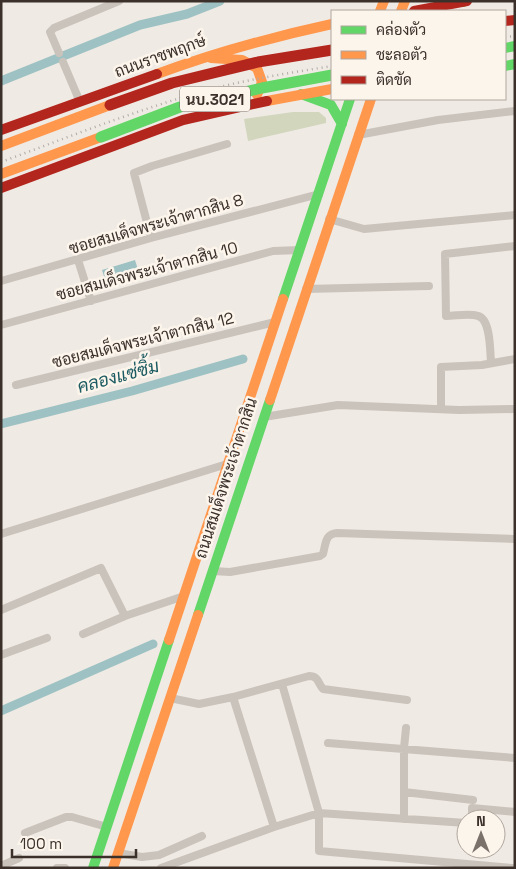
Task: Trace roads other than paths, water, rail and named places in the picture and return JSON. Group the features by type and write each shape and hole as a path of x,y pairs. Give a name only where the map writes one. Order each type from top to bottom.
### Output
{"main road":[{"path":"419,10 463,2"},
{"name":"ถนนราชพฤกษ์","path":"1,130 202,57 281,35 331,24"},
{"name":"ถนนราชพฤกษ์","path":"1,146 172,83 258,62 331,50"},
{"path":"202,57 242,60 257,68 262,82 256,98 241,106"},
{"name":"นบ.3021","path":"1,174 180,106 331,75"},
{"name":"นบ.3021","path":"1,188 183,120 241,106 331,89"},
{"path":"301,94 331,105 342,124"},
{"name":"ถนนสมเด็จพระเจ้าตากสิน","path":"93,868 350,100"},
{"name":"ถนนสมเด็จพระเจ้าตากสิน","path":"115,860 213,571 329,218 371,100"},
{"path":"98,853 115,860"}],"street":[{"path":"59,53 50,32 54,28 119,1"},
{"path":"63,62 80,102"},
{"path":"358,135 438,120 515,111"},
{"path":"151,238 134,173 227,144"},
{"name":"ซอยสมเด็จพระเจ้าตากสิน 8","path":"1,281 151,238 318,194"},
{"path":"329,218 364,229 515,215"},
{"path":"491,363 488,331 484,319 481,316 474,315 446,316 445,254 515,246"},
{"name":"ซอยสมเด็จพระเจ้าตากสิน 10","path":"1,325 274,251 300,250"},
{"path":"78,260 91,301"},
{"path":"306,289 429,286"},
{"name":"ซอยสมเด็จพระเจ้าตากสิน 12","path":"16,385 276,322"},
{"path":"442,409 440,367 515,359"},
{"path":"264,416 338,405 442,409 515,409"},
{"path":"1,534 228,464"},
{"path":"213,571 230,572 320,556 323,554 327,537 338,533 515,539"},
{"path":"1,610 101,568 125,616"},
{"path":"83,634 125,616 184,596"},
{"path":"1,655 47,638"},
{"path":"170,698 199,704 313,676 318,679 324,689 407,700"},
{"path":"282,684 318,813 320,850 512,868"},
{"path":"232,697 274,827"},
{"path":"404,819 404,748 406,728"},
{"path":"328,743 515,758"},
{"path":"404,792 473,800"},
{"path":"161,868 318,813 456,822"},
{"path":"25,833 66,817 107,827"},
{"path":"115,860 159,855 202,836"},
{"path":"1,866 18,858"},
{"path":"411,868 412,858"},
{"path":"57,868 65,868"}],"water":[{"path":"135,260 139,273 106,283 102,270"}],"waterway":[{"path":"1,81 140,25 187,14 220,1"},
{"name":"คลองแซ่ซิ้ม","path":"1,424 132,391 243,359"},
{"path":"1,711 153,644"}],"railway":[{"path":"506,37 515,36"},
{"path":"1,162 163,103 259,78 331,66"}]}
